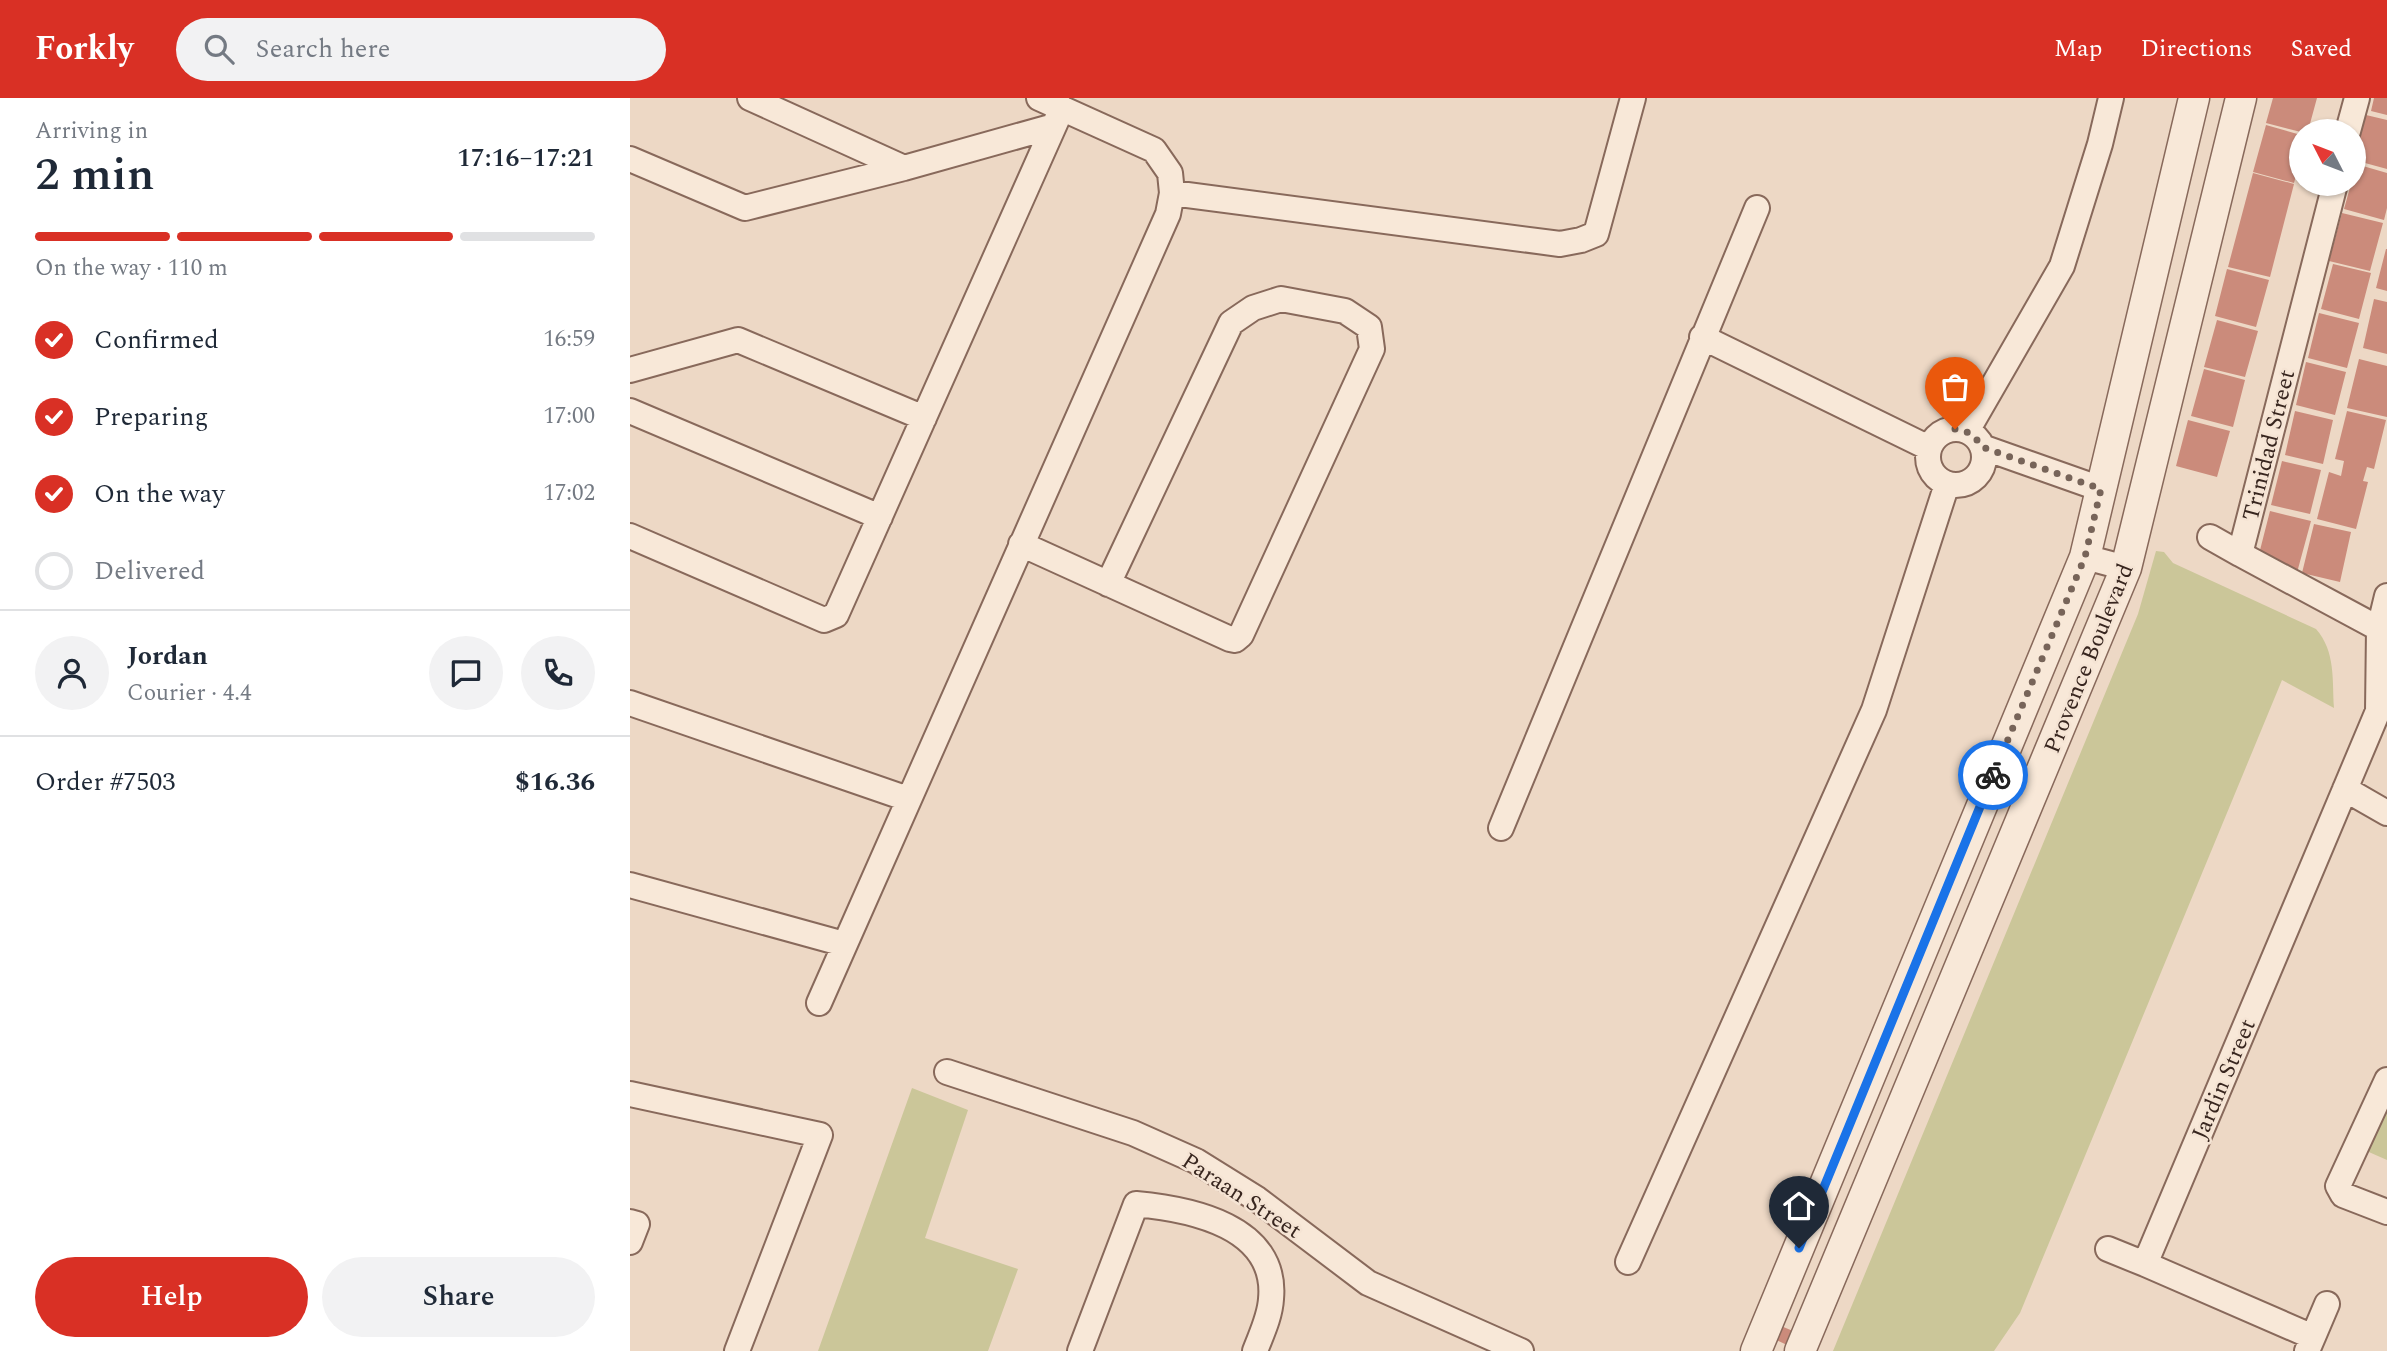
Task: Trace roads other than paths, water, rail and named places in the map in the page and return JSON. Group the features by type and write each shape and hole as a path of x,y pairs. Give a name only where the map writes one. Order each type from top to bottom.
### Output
{"street":[{"path":"750,98 904,168"},
{"path":"819,1003 1168,214 1172,193 1170,173 1154,150 1058,117 1039,98"},
{"path":"1172,193 1560,244 1581,240 1595,234 1633,98"},
{"path":"1975,439 2062,266 2101,144 2111,98"},
{"name":"Provence Boulevard","path":"1756,1351 2085,557 2193,98"},
{"name":"Provence Boulevard","path":"1800,1351 2126,568 2241,98"},
{"path":"2351,119 2357,98"},
{"path":"630,159 745,208 904,168 1058,117"},
{"path":"630,536 824,620 835,615 1058,117"},
{"name":"Trinidad Street","path":"2240,554 2332,196"},
{"path":"1501,828 1757,208"},
{"path":"1021,544 1108,584 1230,639 1235,640 1241,635 1372,349 1369,327 1345,311 1281,299 1253,308 1231,323 1108,584"},
{"path":"1702,337 1929,448"},
{"path":"630,370 738,340 924,418"},
{"path":"630,411 880,517"},
{"path":"1975,439 1984,458 1976,477 1968,483 1947,484 1937,479 1927,459 1929,448 1935,438 1944,431 1955,429 2101,489"},
{"path":"1628,1262 1874,710 1947,484"},
{"path":"2210,537 2383,631 2387,596"},
{"path":"2085,557 2126,568"},
{"name":"Jardin Street","path":"2145,1264 2378,711 2383,631"},
{"path":"630,703 908,799"},
{"path":"2345,789 2387,813"},
{"path":"630,885 844,944"},
{"name":"Paraan Street","path":"947,1072 1133,1133 1196,1161 1257,1199 1368,1283 1521,1351"},
{"path":"2387,1080 2337,1186 2343,1195 2387,1212"},
{"path":"630,1094 820,1135 737,1351"},
{"path":"1080,1351 1136,1204 1168,1207 1209,1218 1245,1238 1261,1256 1270,1274 1271,1299 1255,1351"},
{"path":"630,1222 637,1224 630,1242"},
{"path":"2108,1249 2145,1264 2310,1344 2327,1304"}]}
